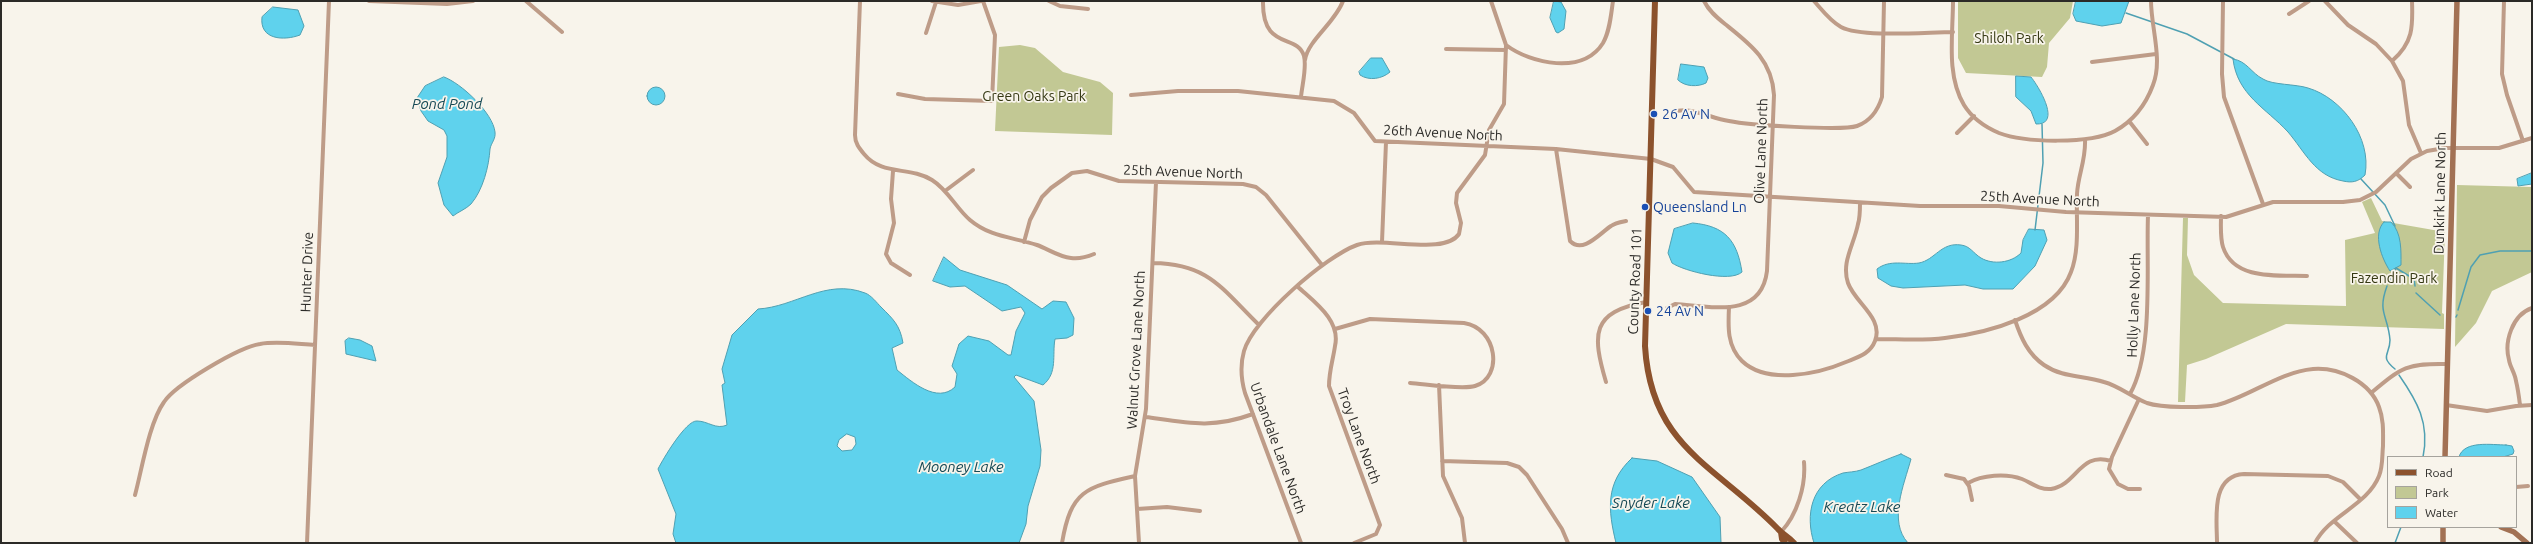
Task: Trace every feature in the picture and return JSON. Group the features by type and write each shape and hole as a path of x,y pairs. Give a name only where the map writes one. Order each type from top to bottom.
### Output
{"main road":[{"name":"County Road 101","path":"1655,1 1646,302 1646,363 1651,390 1663,418 1685,448 1781,532 1788,535 1794,543"},
{"name":"County Road 101","path":"1781,532 1782,539 1785,543"}],"street":[{"name":"Hunter Drive","path":"307,543 329,1"},
{"path":"369,1 447,4 473,1"},
{"path":"526,1 562,32"},
{"path":"860,1 855,139 870,160 884,169 923,176 939,184 977,226 1000,237 1024,242 1070,258 1094,254"},
{"path":"898,94 924,99 992,101 995,35 982,1 958,5 934,2 926,33"},
{"path":"1049,1 1060,6 1088,9"},
{"path":"1263,1 1263,18 1269,31 1274,36 1300,50 1304,62"},
{"path":"1300,97 1304,62 1308,50 1336,16 1343,1"},
{"path":"1487,146 1489,130 1504,104 1506,47 1491,1"},
{"path":"1446,49 1506,47 1557,63 1585,58 1594,54 1604,42 1609,27 1612,1"},
{"name":"Olive Lane North","path":"1667,308 1675,304 1729,307 1737,306 1752,300 1765,283 1767,271 1773,85 1764,59 1755,49 1710,10 1704,1"},
{"path":"1814,1 1841,27 1856,31 1953,32"},
{"path":"1672,112 1683,109 1729,122 1850,128 1871,118 1882,97 1884,1"},
{"path":"1953,1 1952,64 1956,86 1965,107 1990,129 2011,136 2085,140 2106,135 2129,121 2141,108 2154,84 2157,68 2151,1"},
{"path":"2223,1 2222,74 2224,97 2263,204"},
{"path":"2289,14 2309,1"},
{"path":"2325,1 2348,25 2376,44 2392,61 2403,82 2409,125 2421,153 2436,148 2499,148 2532,138"},
{"path":"2392,61 2404,51 2410,39 2412,1"},
{"name":"Dunkirk Lane North","path":"2445,456 2457,1"},
{"path":"2504,1 2502,74 2507,96 2522,142"},
{"path":"2092,62 2156,54"},
{"name":"26th Avenue North","path":"1132,95 1208,90 1300,97 1341,104 1354,113 1375,141 1556,150 1651,159"},
{"path":"1957,133 1974,116"},
{"path":"2129,121 2147,144"},
{"path":"1876,339 1944,338 1977,332 2015,320 2045,307 2054,300 2066,282 2074,262 2078,188 2085,159 2085,140"},
{"path":"1382,242 1386,142"},
{"name":"Urbandale Lane North","path":"1301,543 1245,393 1241,372 1244,350 1259,325 1297,286 1322,265 1358,245 1382,242 1440,244 1456,239 1461,223 1456,203 1457,193 1485,155 1487,146"},
{"path":"1556,150 1570,241 1577,246 1585,245 1612,225 1626,221"},
{"name":"25th Avenue North","path":"1651,159 1673,168 1694,192 1770,199 1958,208 2012,206 2076,212 2221,216 2237,215 2263,204 2281,201 2343,202 2360,200 2376,192 2396,173 2421,153"},
{"path":"945,191 973,170"},
{"path":"893,171 891,199 894,223 886,254 891,263 910,276"},
{"name":"25th Avenue North","path":"1024,242 1030,220 1042,197 1051,188 1072,173 1087,171 1113,180 1243,184 1256,187 1266,195 1322,265"},
{"path":"2396,173 2410,187"},
{"name":"Walnut Grove Lane North","path":"1139,543 1135,476 1146,417 1156,182"},
{"path":"1729,307 1728,332 1732,348 1742,361 1765,373 1801,374 1820,372 1865,354 1876,339 1874,321 1851,290 1846,273 1848,254 1858,224 1860,203"},
{"name":"Holly Lane North","path":"2130,394 2140,373 2145,348 2148,215"},
{"path":"2221,216 2223,248 2237,267 2252,273 2307,276"},
{"path":"1153,263 1181,264 1199,270 1214,282 1259,325"},
{"name":"Troy Lane North","path":"1297,286 1326,314 1334,329 1336,346 1330,365 1329,386 1380,525 1376,534 1354,543"},
{"path":"1606,382 1596,347 1599,330 1615,310 1630,304 1646,302"},
{"path":"2520,405 2516,379 2509,361 2507,343 2513,325 2525,312 2532,308"},
{"path":"1334,329 1370,319 1464,323 1477,326 1488,336 1493,356 1490,370 1484,380 1474,386 1410,383"},
{"path":"2015,320 2028,349 2052,370 2072,377 2105,382 2149,403 2178,406 2216,405 2292,374 2313,369 2344,374 2370,393 2382,417 2382,466 2376,482 2350,509 2322,533 2315,543"},
{"path":"135,495 158,414 164,402 176,388 252,346 269,343 315,345"},
{"path":"2370,393 2393,374 2407,366 2448,364"},
{"path":"1439,385 1442,461 1445,483 1462,518 1465,543"},
{"path":"2139,399 2111,461 2111,475 2118,484 2128,489 2140,489"},
{"path":"2446,405 2487,411 2520,405 2532,405"},
{"path":"1146,417 1209,425 1229,422 1253,414"},
{"path":"1968,483 1984,477 2010,476 2035,486 2050,489 2065,484 2085,462 2099,458 2111,461"},
{"path":"1442,461 1507,463 1519,467 1527,475 1562,529 1568,543"},
{"path":"1781,532 1794,515 1805,472 1804,462"},
{"path":"2217,543 2218,500 2221,487 2234,476 2244,474 2328,476 2343,482 2360,499"},
{"path":"1946,475 1960,476 1968,483 1972,500"},
{"path":"1062,543 1069,513 1080,496 1096,485 1135,476"},
{"path":"2517,488 2528,486"},
{"path":"1137,508 1167,507 1200,511"},
{"path":"2335,522 2357,543"},
{"path":"2443,528 2443,543"},
{"path":"2504,528 2514,532 2527,543"}],"green space":[{"name":"Shiloh Park","path":"1958,1 2073,1 2070,18 2049,43 2047,67 2042,77 1966,73 1958,58"},
{"name":"Green Oaks Park","path":"1020,45 1035,48 1063,72 1100,82 1113,93 1112,135 995,131 999,47"},
{"path":"2457,185 2532,187 2532,272 2492,291 2476,323 2455,347"},
{"name":"Fazendin Park","path":"2371,198 2382,221 2445,232 2442,313 2444,314 2444,329 2286,324 2206,359 2187,365 2185,402 2178,402 2183,218 2188,218 2187,255 2194,275 2223,303 2346,306 2345,240 2375,233 2362,202"}],"water":[{"path":"1554,1 1561,2 1566,11 1564,29 1558,33 1556,32 1550,18"},
{"path":"2076,1 2129,1 2121,23 2102,26 2076,21 2073,14"},
{"path":"273,7 298,10 304,26 300,35 280,38 268,34 264,30 262,25 262,17"},
{"path":"1371,58 1382,58 1390,72 1383,76 1371,79 1360,75 1359,72"},
{"path":"2233,59 2242,62 2267,81 2308,88 2320,93 2343,110 2352,121 2364,147 2366,161 2365,175 2357,181 2346,182 2333,178 2318,169 2305,155 2288,132 2246,92 2240,82"},
{"path":"1681,64 1704,67 1708,78 1706,83 1692,86 1684,84 1678,80"},
{"path":"2016,76 2031,77 2039,89 2048,112 2044,123 2036,124 2031,111 2016,97"},
{"name":"Pond Pond","path":"444,77 459,85 475,100 489,116 495,132 495,137 490,149 487,170 479,192 471,204 453,216 444,205 438,183 447,157 447,136 444,130 428,121 421,111 417,98 425,86"},
{"path":"656,87 662,90 665,96 662,102 656,105 650,102 647,96 650,90"},
{"path":"2532,173 2532,184 2518,186 2517,179"},
{"path":"2384,222 2391,222 2395,226 2400,242 2401,265 2390,271 2381,253 2379,240 2380,227"},
{"path":"1693,223 1713,227 1728,237 1737,251 1742,272 1736,275 1728,276 1707,275 1672,263 1668,253 1674,229"},
{"path":"2029,229 2044,230 2047,240 2035,266 2013,289 1983,289 1965,285 1903,288 1891,286 1878,278 1877,269 1882,266 1892,263 1919,263 1925,261 1948,246 1954,245 1967,247 1981,258 1991,262 2007,261 2021,253 2023,240"},
{"name":"Mooney Lake","path":"944,257 960,270 1007,285 1042,309 1053,301 1066,302 1074,318 1073,335 1067,338 1055,339 1053,369 1048,380 1043,385 1016,375 1014,377 1034,401 1041,450 1040,466 1028,506 1026,524 1019,543 676,543 673,534 676,514 658,469 675,441 692,422 701,421 716,426 727,425 722,385 725,383 722,369 732,335 758,309 785,304 824,291 837,289 851,289 865,293 874,299 892,319 900,331 903,343 892,348 897,370 917,385 933,392 948,392 955,387 957,374 952,366 959,344 968,336 989,341 1008,355 1011,355 1016,331 1025,313 1021,307 1002,311 965,286 950,287 933,281","holes":["847,434 855,437 856,444 852,450 842,451 837,446 839,440"]},
{"path":"349,338 360,340 372,346 376,361 346,354 345,341"},
{"path":"2486,444 2512,446 2514,451 2513,454 2506,456 2460,456 2466,448"},
{"name":"Kreatz Lake","path":"1901,454 1911,459 1899,502 1898,514 1902,534 1908,543 1814,543 1810,522 1811,511 1817,492 1824,484 1843,473 1861,470"},
{"name":"Snyder Lake","path":"1632,458 1657,461 1692,477 1720,517 1721,543 1616,543 1610,508 1613,487 1623,467"}],"waterway":[{"path":"2126,13 2187,34 2234,59"},
{"path":"2035,230 2043,163 2042,124"},
{"path":"2361,179 2385,205 2395,226"},
{"path":"2458,310 2471,267 2480,255 2500,251 2532,251"},
{"path":"2389,283 2396,268 2414,279 2415,286"},
{"path":"2387,286 2384,295 2383,308 2389,332 2390,345 2386,358 2390,365 2395,369"},
{"path":"2416,293 2440,315"},
{"path":"2399,375 2416,403 2423,423 2425,434 2423,456"},
{"path":"2395,543 2401,528"}],"place":[{"name":"26 Av N","path":"1654,114"},
{"name":"Queensland Ln","path":"1645,207"},
{"name":"24 Av N","path":"1648,311"}]}
